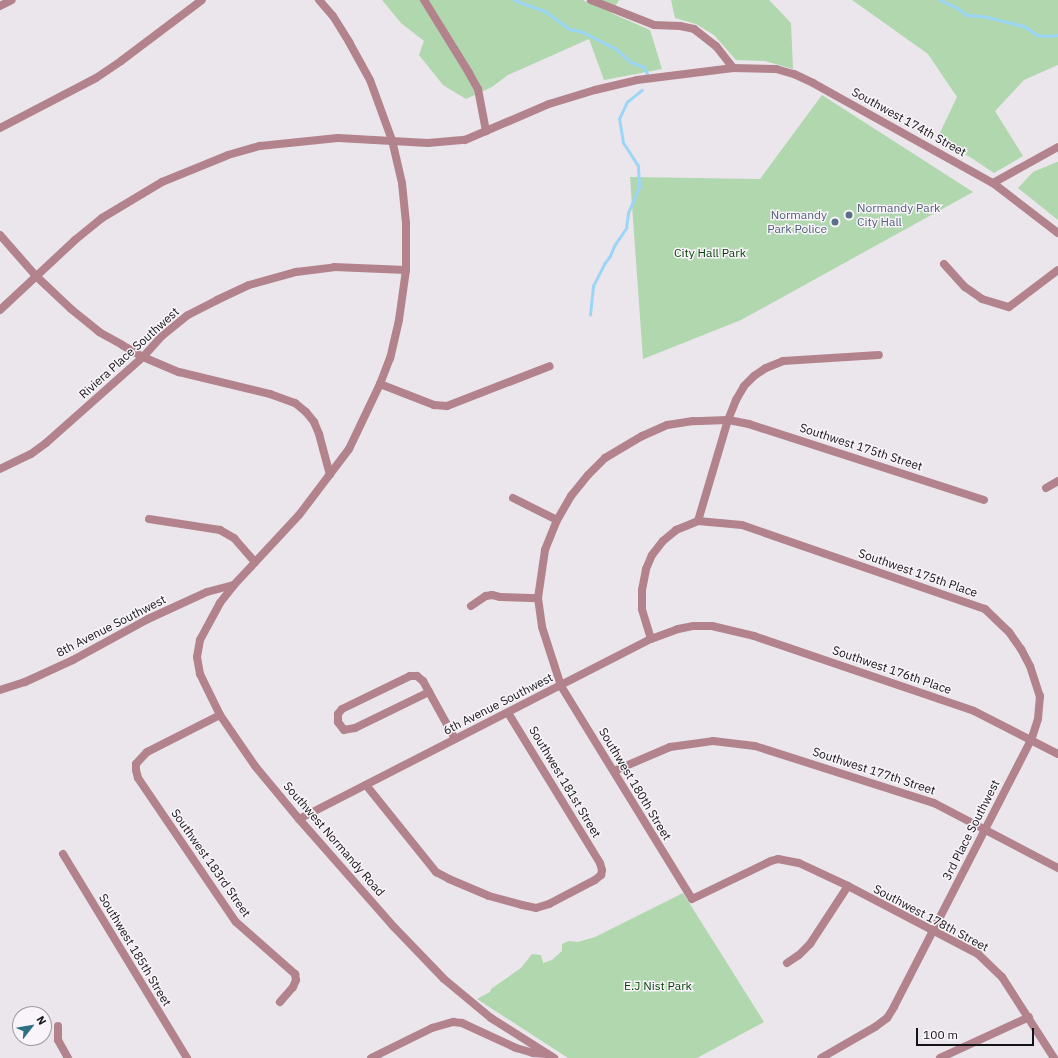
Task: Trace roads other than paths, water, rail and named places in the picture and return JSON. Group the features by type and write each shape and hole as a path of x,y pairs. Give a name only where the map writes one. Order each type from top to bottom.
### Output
{"street":[{"path":"0,6 12,0"},
{"path":"0,128 96,78 202,0"},
{"name":"Southwest Normandy Road","path":"319,0 333,16 370,80 392,140 402,183 406,223 406,270 399,320 390,358 380,384 349,449 298,515 234,585 220,603 200,640 197,657 200,674 220,715 255,766 299,819 394,927 444,978 491,1018 551,1056"},
{"path":"424,0 478,89 486,131"},
{"path":"591,0 654,25 680,26 694,29 716,46 733,68"},
{"name":"Southwest 174th Street","path":"0,310 102,218 162,182 195,167 228,155 254,148 338,138 428,143 465,140 549,104 595,90 638,80 733,68 776,69 794,74 938,151 994,183 1058,234"},
{"path":"994,183 1058,147"},
{"path":"0,235 36,276 98,332 143,357 179,372 270,394 295,403 306,412 314,422 320,434 330,475"},
{"path":"944,264 965,287 982,299 1009,307 1058,270"},
{"name":"Riviera Place Southwest","path":"0,469 31,454 46,443 143,357 162,336 188,315 217,300 249,285 296,272 334,267 406,270"},
{"path":"651,640 642,609 642,590 646,568 652,555 663,541 676,530 698,520 728,420 736,400 744,386 754,376 766,368 783,361 879,355"},
{"path":"380,384 434,405 447,406 550,366"},
{"name":"Southwest 175th Street","path":"557,520 571,496 588,475 605,458 625,445 667,425 693,420 728,420 749,424 984,500"},
{"path":"1046,488 1058,482"},
{"path":"513,498 557,520"},
{"path":"149,519 220,530 234,538 255,562"},
{"name":"Southwest 180th Street","path":"557,520 545,550 538,598 542,627 561,686 689,895 692,899 761,864 778,859"},
{"name":"Southwest 175th Place","path":"698,520 742,526 985,609 1009,632 1030,666 1037,684 1040,696 1038,719 1031,740"},
{"name":"8th Avenue Southwest","path":"0,690 25,682 73,660 148,619 207,592 234,585"},
{"path":"470,606 492,594 500,597 538,598"},
{"name":"6th Avenue Southwest","path":"299,819 651,640 678,629 694,626 712,626"},
{"name":"Southwest 176th Place","path":"712,626 754,636 974,711 1058,754"},
{"path":"429,692 355,728 344,730 338,722 338,714 342,709 410,676 417,676 423,681 456,739"},
{"name":"Southwest 181st Street","path":"366,786 436,872 489,896 536,908 549,904 595,880 601,875 602,870 600,863 508,713"},
{"name":"Southwest 183rd Street","path":"220,715 147,752 136,764 138,778 236,922 294,974 296,980 293,987 280,1002"},
{"name":"3rd Place Southwest","path":"821,1058 862,1036 887,1018 933,932 1031,740"},
{"name":"Southwest 177th Street","path":"614,771 670,747 712,741 756,746 934,803 1058,868"},
{"name":"Southwest 185th Street","path":"63,854 187,1058"},
{"name":"Southwest 178th Street","path":"778,859 799,864 848,886 933,932 978,954 1002,977 1054,1058"},
{"path":"787,963 799,955 810,944 848,886"},
{"path":"940,1058 1029,1017"},
{"path":"371,1058 383,1055 432,1028 453,1022 462,1023 516,1048 551,1056"},
{"path":"58,1026 58,1040 68,1058"}],"waterway":[{"path":"514,0 545,11 570,29 583,32 616,49 631,62 644,67 647,73"},
{"path":"940,0 956,7 967,15 983,16 1012,23 1026,27 1037,35 1058,35"},
{"path":"590,315 593,286 614,246 626,228 628,213 639,187 638,166 623,143 619,119 627,102 642,90"}],"place":[{"name":"Normandy Park City Hall","path":"849,215"},
{"name":"Normandy Park Police","path":"835,222"}],"park label":[{"name":"City Hall Park","path":"710,253"},
{"name":"E.J Nist Park","path":"658,986"}]}
